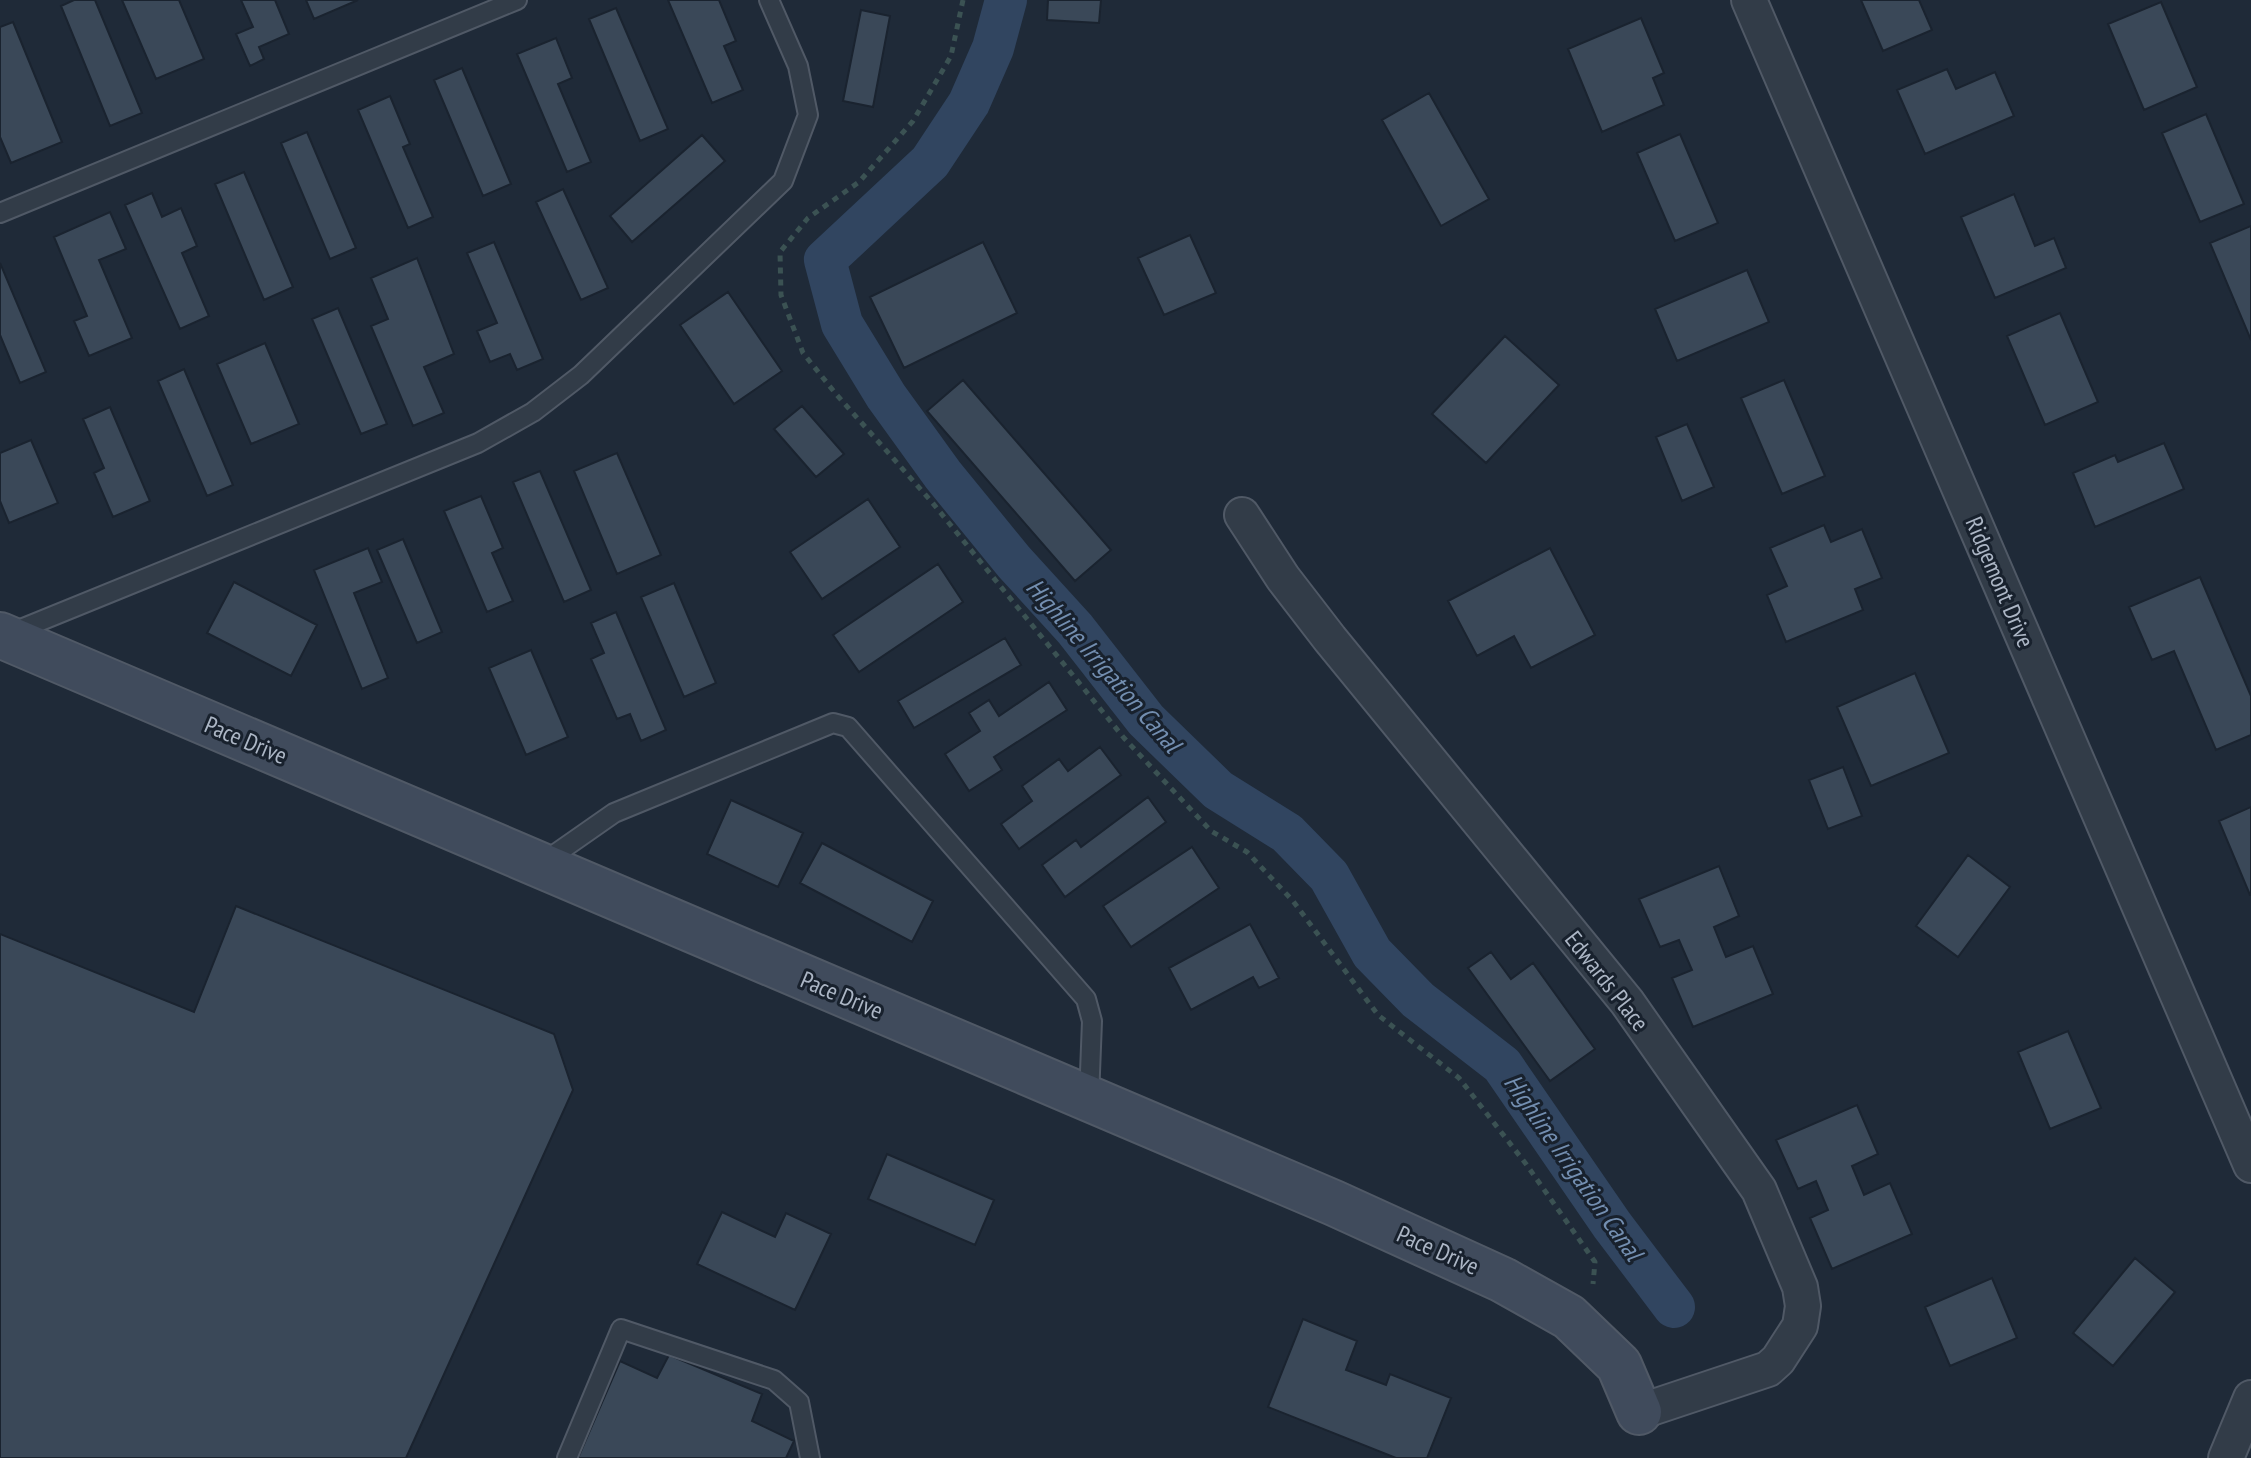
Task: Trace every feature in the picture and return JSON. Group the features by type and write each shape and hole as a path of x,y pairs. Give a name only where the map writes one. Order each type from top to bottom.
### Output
{"street":[{"name":"Ridgemont Drive","path":"1749,0 2251,1165"},
{"name":"Edwards Place","path":"1242,515 1283,578 1330,639 1627,1002 1759,1190 1800,1287 1803,1306 1800,1326 1783,1353 1768,1369 1639,1412"},
{"name":"Pace Drive","path":"2,635 1334,1203 1503,1280 1569,1317 1619,1365 1639,1412"},
{"path":"2226,1458 2251,1398"}],"lane":[{"path":"0,213 517,0"},
{"path":"2,635 478,443 533,412 581,375 783,181 808,115 798,66 769,0"},
{"path":"539,865 614,813 833,723 848,727 1086,999 1092,1021 1089,1099"},
{"path":"567,1458 621,1329 774,1380 799,1402 810,1458"}],"path":[{"path":"963,0 951,56 913,121 859,182 808,218 780,252 781,295 803,353 931,501 1124,738 1211,831 1247,852 1293,901 1378,1015 1459,1078 1526,1164 1595,1262 1589,1336"}],"building":[{"path":"74,0 95,0 142,113 110,126 61,6"},
{"path":"122,0 179,0 204,59 156,79"},
{"path":"241,0 275,0 289,34 259,47 264,59 250,66 236,34 253,27"},
{"path":"306,0 358,0 314,19"},
{"path":"668,0 719,0 736,41 724,46 743,90 712,103"},
{"path":"1048,0 1101,0 1099,23 1047,20"},
{"path":"1861,0 1919,0 1932,30 1883,51"},
{"path":"2161,2 2197,87 2144,110 2108,24"},
{"path":"616,8 668,129 640,141 589,19"},
{"path":"861,10 890,16 873,107 843,101"},
{"path":"1641,18 1664,73 1653,78 1664,105 1602,132 1568,49"},
{"path":"13,22 62,142 11,163 0,137 0,27"},
{"path":"556,38 572,78 558,84 591,162 567,172 517,54"},
{"path":"462,68 511,184 483,196 434,80"},
{"path":"1947,69 1956,89 1995,72 2014,116 1925,154 1897,90"},
{"path":"1429,93 1489,199 1441,226 1382,120"},
{"path":"390,96 410,144 403,147 433,217 408,228 358,110"},
{"path":"2206,114 2244,204 2200,222 2162,133"},
{"path":"307,132 356,248 330,259 281,143"},
{"path":"1680,134 1718,223 1675,241 1637,153"},
{"path":"702,135 725,161 632,242 610,216"},
{"path":"244,172 293,287 264,300 215,184"},
{"path":"563,189 608,288 581,300 536,202"},
{"path":"152,193 162,217 181,208 197,246 182,253 209,316 180,329 125,205"},
{"path":"2014,194 2035,246 2054,238 2066,268 1995,298 1961,217"},
{"path":"110,212 126,249 99,260 132,338 89,356 74,321 87,316 54,237"},
{"path":"2251,226 2251,340 2210,243"},
{"path":"1190,235 1216,293 1164,315 1138,258"},
{"path":"494,242 543,359 517,370 510,354 490,362 477,331 497,323 467,253"},
{"path":"983,242 1017,313 904,368 870,297"},
{"path":"417,258 454,354 424,367 444,413 413,426 371,326 388,319 371,278"},
{"path":"0,263 46,372 20,383 0,335"},
{"path":"1747,270 1769,322 1677,361 1655,309"},
{"path":"728,292 782,371 734,404 680,325"},
{"path":"338,308 387,424 361,434 312,319"},
{"path":"2060,313 2098,402 2045,425 2007,336"},
{"path":"1505,336 1559,385 1486,463 1432,414"},
{"path":"265,343 299,424 251,444 217,364"},
{"path":"184,369 233,485 207,496 158,381"},
{"path":"963,380 1111,550 1075,581 927,411"},
{"path":"1784,380 1825,476 1782,494 1741,398"},
{"path":"802,406 844,454 816,477 774,429"},
{"path":"110,407 150,501 113,517 94,473 104,468 83,419"},
{"path":"1687,424 1714,487 1682,501 1656,437"},
{"path":"31,440 58,503 9,523 0,501 0,453"},
{"path":"2164,443 2184,489 2095,527 2073,473 2115,455 2118,462"},
{"path":"617,453 661,555 617,574 574,471"},
{"path":"540,471 591,590 564,602 513,482"},
{"path":"481,496 503,548 492,553 513,601 487,612 444,511"},
{"path":"868,499 900,547 822,599 790,552"},
{"path":"1824,525 1831,542 1862,529 1882,578 1855,589 1863,610 1786,642 1767,595 1787,586 1770,548"},
{"path":"403,539 442,632 417,643 377,550"},
{"path":"368,548 382,582 354,593 388,678 362,689 314,570"},
{"path":"1550,548 1595,635 1531,668 1514,636 1477,656 1448,601"},
{"path":"938,564 963,602 859,672 833,635"},
{"path":"2200,577 2251,696 2251,735 2216,750 2174,651 2152,660 2129,607"},
{"path":"234,582 317,625 291,676 207,633"},
{"path":"674,583 716,683 684,697 641,597"},
{"path":"616,612 666,730 641,741 630,714 617,719 591,659 604,653 591,623"},
{"path":"1005,638 1021,665 914,728 898,701"},
{"path":"531,650 568,737 526,755 489,668"},
{"path":"1915,673 1949,753 1871,786 1837,707"},
{"path":"1049,682 1067,710 994,757 1002,770 969,791 945,754 980,731 969,713 989,700 999,716"},
{"path":"1100,747 1121,775 1019,849 1001,824 1032,801 1022,786 1059,759 1068,771"},
{"path":"1843,767 1862,816 1828,829 1809,780"},
{"path":"1148,797 1166,822 1065,897 1042,865 1076,840 1081,847"},
{"path":"731,800 803,833 778,887 707,854"},
{"path":"2251,807 2251,895 2250,895 2219,821"},
{"path":"822,843 933,901 912,942 800,883"},
{"path":"1192,847 1219,888 1131,947 1103,906"},
{"path":"1968,855 2010,887 1958,957 1916,926"},
{"path":"1719,866 1739,916 1714,927 1726,957 1753,946 1773,994 1693,1027 1672,978 1692,970 1679,940 1660,947 1639,899"},
{"path":"236,906 554,1034 573,1090 406,1458 0,1458 0,934 194,1012"},
{"path":"1250,924 1279,978 1259,988 1253,977 1191,1010 1169,968"},
{"path":"1491,952 1511,979 1533,963 1595,1049 1550,1081 1468,968"},
{"path":"2068,1031 2101,1108 2050,1129 2018,1052"},
{"path":"1857,1105 1878,1154 1852,1166 1864,1195 1890,1183 1912,1234 1832,1269 1810,1218 1828,1210 1816,1181 1798,1189 1776,1140"},
{"path":"887,1154 994,1200 975,1245 868,1199"},
{"path":"722,1212 775,1237 786,1213 831,1234 795,1310 697,1264"},
{"path":"2135,1258 2175,1292 2113,1366 2073,1333"},
{"path":"1992,1278 2017,1338 1950,1366 1925,1307"},
{"path":"1303,1319 1357,1341 1346,1370 1386,1385 1390,1374 1451,1398 1427,1458 1396,1458 1268,1407"},
{"path":"669,1355 762,1394 752,1421 794,1441 786,1458 578,1458 620,1361 657,1378"}],"waterway":[{"name":"Highline Irrigation Canal","path":"1006,0 993,48 969,103 930,162 825,260 842,324 886,396 943,475 1014,562 1075,629 1146,720 1218,790 1287,833 1329,876 1372,953 1418,1000 1502,1065 1612,1225 1674,1307"}]}
